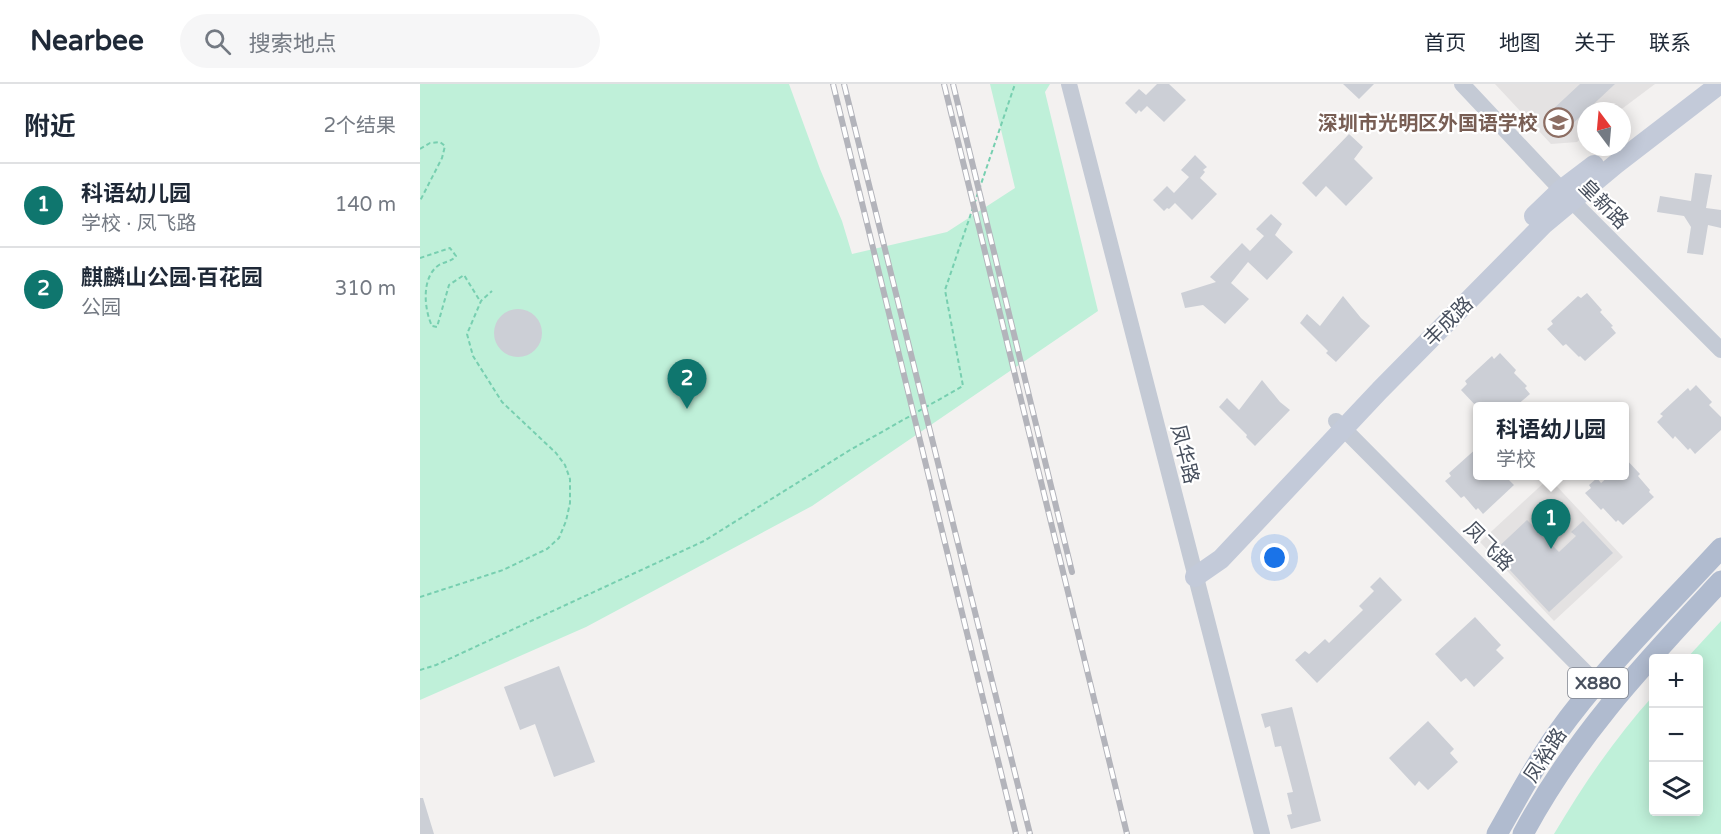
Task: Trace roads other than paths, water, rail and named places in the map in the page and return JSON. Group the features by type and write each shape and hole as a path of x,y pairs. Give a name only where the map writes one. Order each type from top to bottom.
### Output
{"main road":[{"path":"1631,136 1700,84"},
{"name":"丰成路","path":"1566,195 1720,84"},
{"name":"丰成路","path":"1193,571 1221,559 1340,425 1544,224 1566,195 1607,156"},
{"name":"凤裕路","path":"1497,834 1555,736 1596,685 1721,549"},
{"name":"凤裕路","path":"1523,834 1554,778 1591,727 1721,581"}],"street":[{"name":"凤华路","path":"1069,84 1262,834"},
{"name":"皇新路","path":"1462,84 1566,195 1721,350"},
{"name":"凤飞路","path":"1340,425 1613,700"}],"railway":[{"path":"833,84 1016,834"},
{"path":"844,84 1030,834"},
{"path":"944,84 1127,834"},
{"path":"953,84 1072,572"}],"place":[{"name":"深圳市光明区外国语学校","path":"1559,123"},
{"name":"麒麟山公园·百花园","path":"687,409"},
{"name":"科语幼儿园","path":"1551,549"}]}
